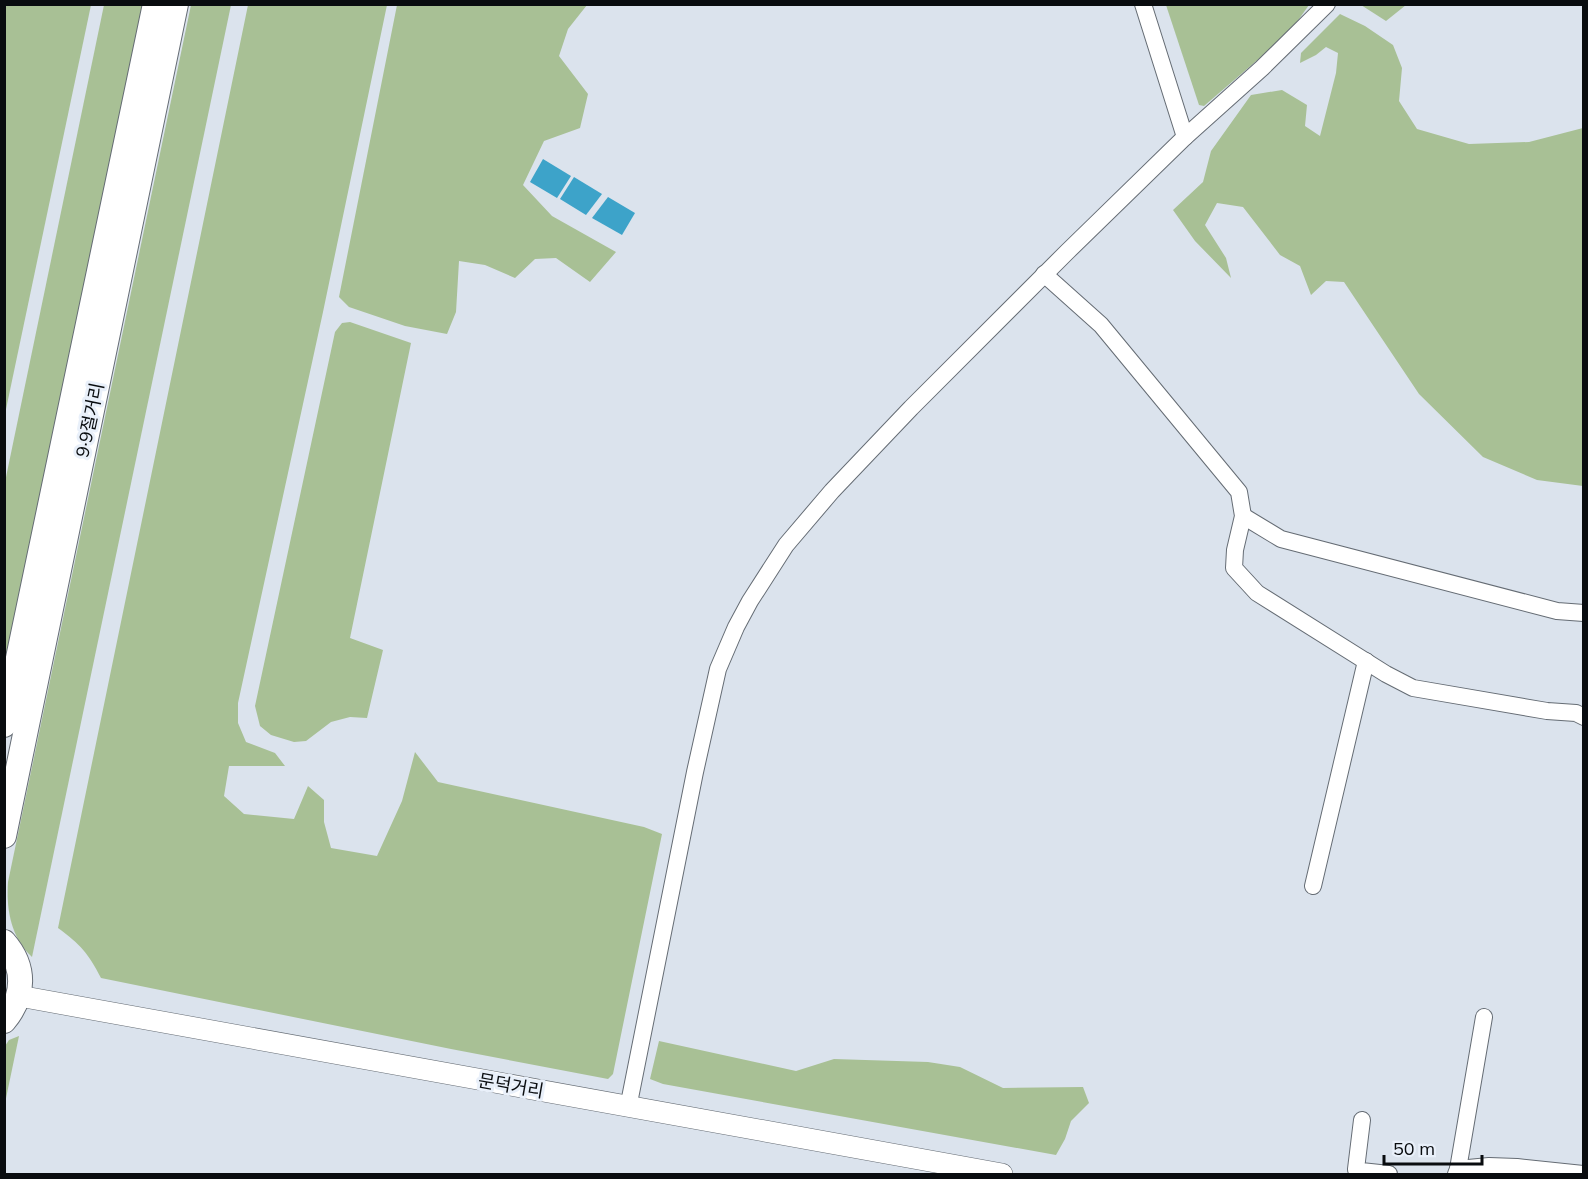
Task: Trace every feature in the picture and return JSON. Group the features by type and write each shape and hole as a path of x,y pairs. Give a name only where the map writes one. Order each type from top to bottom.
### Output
{"highway":[{"name":"9·9절거리","path":"4,724 155,4"},
{"name":"9·9절거리","path":"4,836 176,4"},
{"path":"4,942 19,966 21,981 19,996 13,1011 4,1021"}],"main road":[{"name":"문덕거리","path":"19,996 1002,1174"}],"street":[{"path":"1143,4 1185,137"},
{"path":"628,1107 714,688 724,652 736,627 786,545 832,491 911,408 1044,274 1327,4"},
{"path":"1044,274 1101,325 1239,492 1243,516 1235,550 1234,568 1257,594 1413,688 1547,711 1576,713 1584,717"},
{"path":"1243,516 1281,539 1557,611 1584,613"},
{"path":"1313,886 1366,661"},
{"path":"1484,1017 1457,1172 1489,1166 1583,1174"},
{"path":"1362,1120 1356,1169 1361,1172 1389,1174"}],"green space":[{"path":"4,5 91,5 5,414"},
{"path":"104,5 144,5 5,671 5,482"},
{"path":"191,5 231,5 32,957 19,941 11,922 8,882"},
{"path":"248,5 387,5 238,703 238,723 246,742 275,753 285,766 229,766 224,796 244,814 294,819 308,786 324,800 324,822 331,848 377,856 402,801 415,752 438,782 644,827 662,834 613,1074 608,1079 101,978 83,950 58,928"},
{"path":"397,5 587,5 568,29 559,56 588,94 580,128 544,141 523,185 552,216 616,252 590,282 556,258 535,259 515,278 485,265 459,261 456,312 447,334 405,326 349,307 339,297"},
{"path":"1166,5 1309,5 1289,33 1204,106 1199,105"},
{"path":"1361,5 1406,5 1386,21"},
{"path":"1340,14 1365,26 1393,45 1402,68 1399,101 1417,129 1469,144 1529,142 1583,128 1583,486 1537,480 1483,457 1419,394 1344,282 1326,281 1311,295 1300,266 1280,255 1243,207 1217,203 1205,225 1226,258 1231,278 1195,241 1173,210 1203,182 1211,151 1251,95 1282,90 1307,105 1305,126 1320,136 1336,73 1338,53 1326,47 1300,63 1301,53"},
{"path":"350,322 411,343 350,638 383,650 367,718 350,717 331,722 306,741 294,742 271,735 260,726 255,706 335,332 342,323"},
{"path":"19,1036 5,1103 5,1046 9,1040"},
{"path":"659,1041 796,1071 834,1059 928,1062 960,1067 1003,1088 1083,1087 1089,1103 1071,1121 1056,1155 663,1084 650,1079"}],"water":[{"path":"543,159 571,176 557,198 530,182"},
{"path":"574,177 602,194 586,215 560,199"},
{"path":"608,197 635,213 622,235 592,218"}]}
